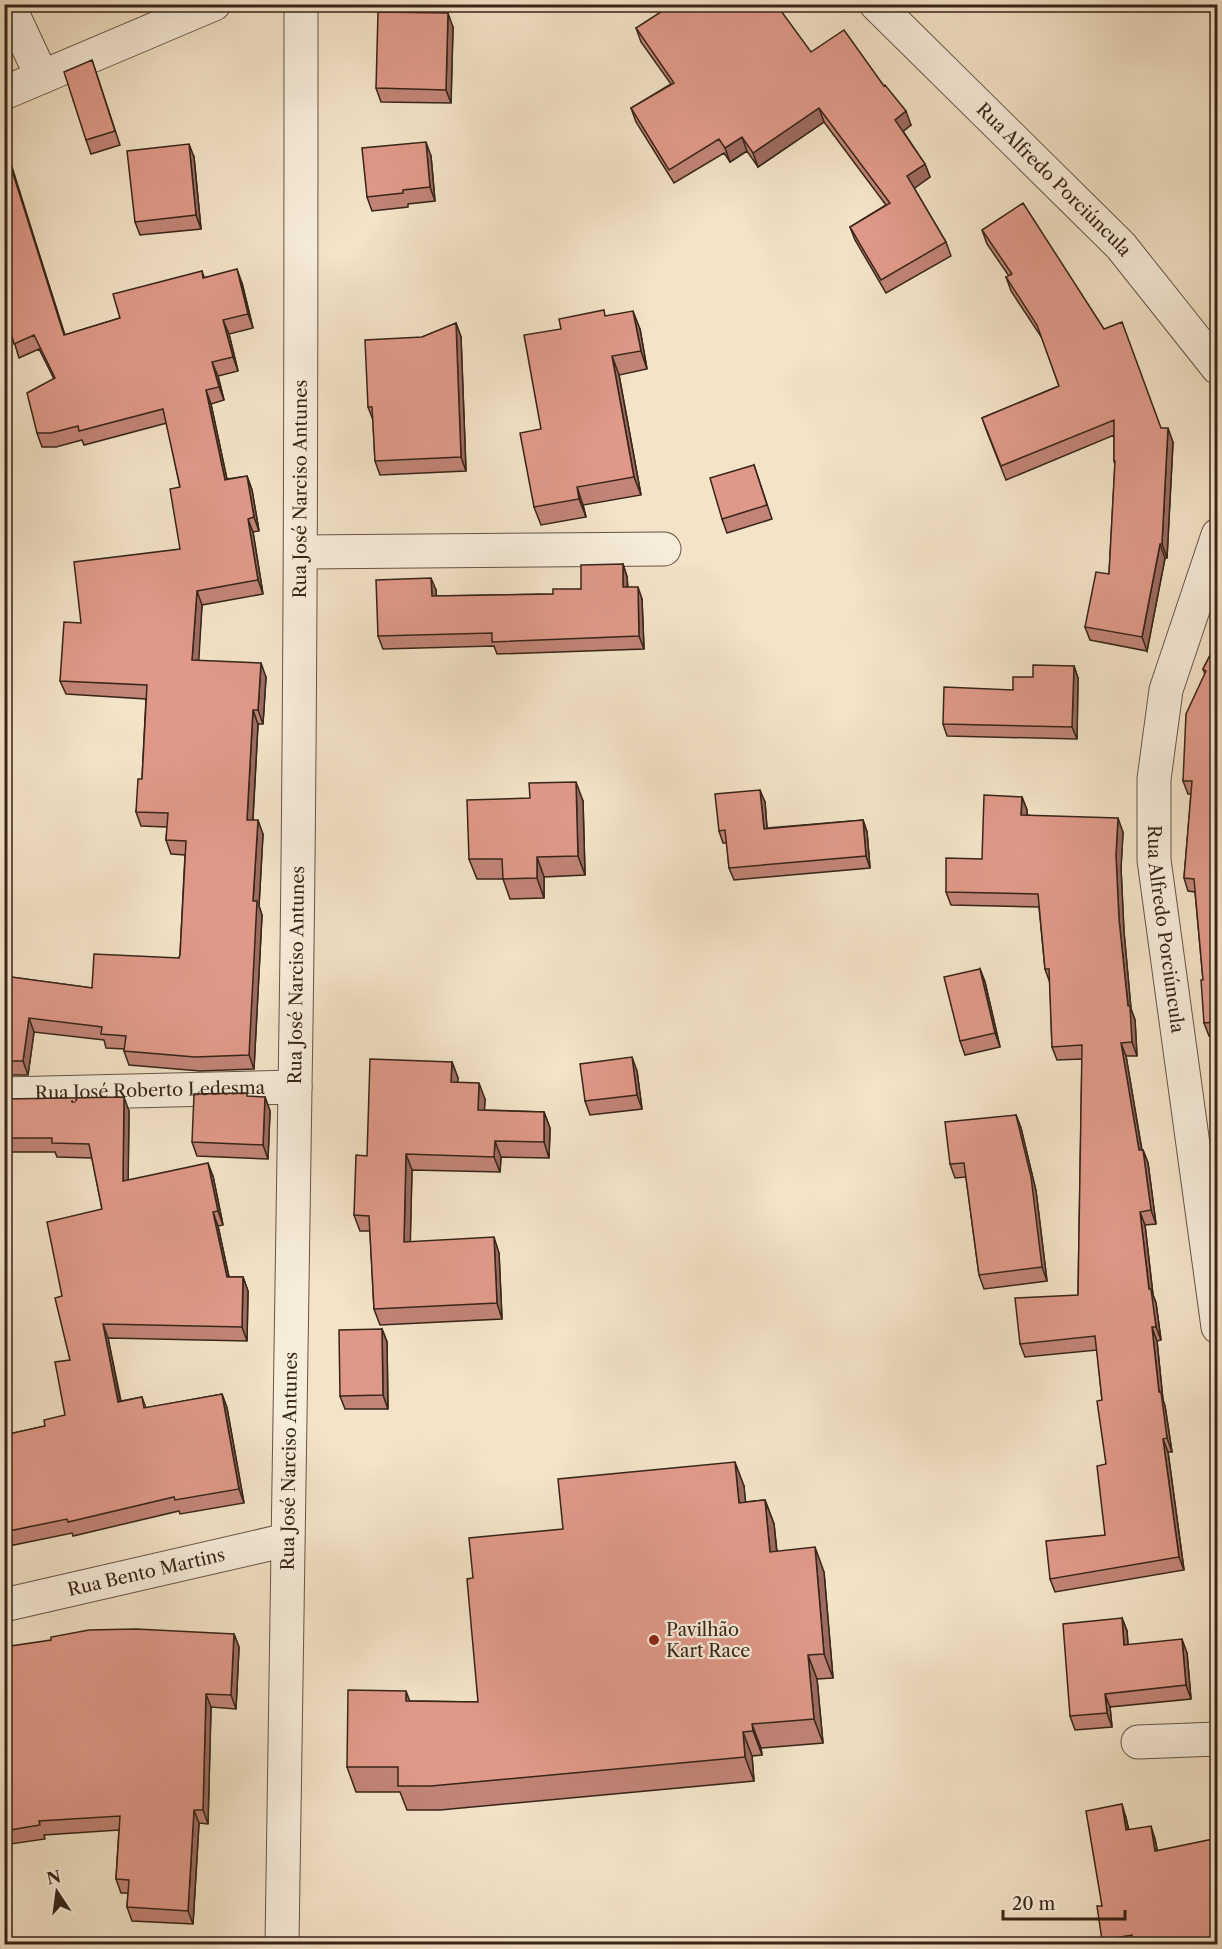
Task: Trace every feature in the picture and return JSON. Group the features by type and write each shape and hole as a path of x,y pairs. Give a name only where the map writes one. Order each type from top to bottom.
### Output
{"street":[{"path":"8,4 42,77"},
{"path":"4,93 214,4"},
{"name":"Rua José Narciso Antunes","path":"282,1944 301,552 301,4"},
{"name":"Rua Alfredo Porciúncula","path":"876,4 1121,246 1218,368"},
{"name":"Rua Alfredo Porciúncula","path":"1218,535 1166,690 1154,779 1154,860 1218,1327"},
{"path":"301,552 664,549"},
{"name":"Rua José Roberto Ledesma","path":"4,1094 295,1087"},
{"name":"Rua Bento Martins","path":"4,1605 287,1540"},
{"path":"1138,1742 1218,1739"}],"building":[{"path":"673,4 776,4 811,52 844,30 884,86 906,111 895,120 925,164 907,176 946,242 881,280 850,227 890,203 819,108 753,153 742,137 725,148 719,139 669,170 631,108 674,83 636,28"},
{"path":"378,12 448,13 446,90 376,88"},
{"path":"92,60 115,131 86,140 64,72"},
{"path":"426,142 430,187 367,197 362,148"},
{"path":"189,144 196,215 135,222 127,151"},
{"path":"4,145 64,335 120,318 113,294 202,271 203,278 237,269 248,314 223,320 233,357 212,362 219,387 206,390 225,480 247,476 254,517 248,519 258,580 197,591 192,660 261,663 258,710 253,710 247,820 258,820 253,901 257,901 249,1055 195,1057 124,1051 126,1036 101,1034 102,1027 29,1018 23,1061 4,1061 4,976 92,988 94,954 179,958 186,841 166,840 168,813 136,812 138,779 142,779 147,685 60,681 64,622 81,623 74,562 180,549 170,489 180,487 163,409 79,431 78,426 51,433 37,433 27,393 55,378 34,335 14,344 8,320 4,322"},
{"path":"1023,203 1104,329 1122,322 1161,428 1168,428 1162,544 1160,544 1142,637 1085,627 1096,572 1109,574 1115,461 1114,420 1001,466 982,418 1059,386 1037,325 1006,277 1012,274 982,230"},
{"path":"604,310 605,316 633,311 641,351 612,356 634,477 577,487 579,499 534,507 520,433 541,429 524,335 561,329 559,319"},
{"path":"456,323 461,457 375,461 372,407 368,407 365,340 422,337"},
{"path":"754,465 767,505 722,519 710,478"},
{"path":"623,564 623,587 638,587 639,636 492,642 492,633 378,636 376,580 431,578 432,596 553,594 553,589 581,589 581,565"},
{"path":"1218,640 1218,1022 1204,1023 1201,980 1203,980 1194,879 1184,878 1192,781 1183,781 1186,714 1206,671 1203,669"},
{"path":"1033,665 1074,666 1072,727 943,724 944,687 1013,690 1013,677 1033,677"},
{"path":"576,782 578,856 537,857 537,878 503,879 502,859 469,859 467,800 530,798 529,783"},
{"path":"760,790 764,829 863,820 866,856 729,868 725,830 719,831 715,794"},
{"path":"984,795 1022,797 1021,815 1118,818 1116,855 1119,919 1132,1042 1121,1043 1139,1150 1143,1150 1151,1210 1140,1212 1156,1327 1152,1327 1167,1438 1163,1439 1179,1557 1050,1579 1046,1541 1105,1535 1097,1466 1106,1464 1097,1401 1102,1400 1095,1336 1020,1344 1015,1298 1078,1295 1082,1045 1052,1047 1049,969 1045,969 1038,894 946,892 946,858 982,859"},
{"path":"980,969 995,1033 960,1041 944,977"},
{"path":"632,1057 637,1095 585,1101 580,1064"},
{"path":"370,1059 452,1062 451,1082 479,1083 478,1110 544,1112 544,1142 495,1141 494,1157 406,1154 404,1242 494,1237 497,1303 374,1309 369,1216 354,1215 356,1155 367,1156"},
{"path":"247,1093 247,1096 265,1097 263,1145 192,1142 194,1094"},
{"path":"124,1097 123,1181 208,1163 218,1211 213,1212 227,1277 243,1277 242,1327 103,1324 118,1402 142,1397 144,1408 222,1394 239,1489 175,1500 174,1497 68,1522 67,1519 4,1532 4,1435 45,1426 44,1420 65,1415 55,1362 70,1360 55,1298 62,1296 47,1222 102,1209 89,1144 52,1143 52,1138 4,1138 4,1099"},
{"path":"1016,1115 1031,1177 1042,1267 979,1275 964,1163 950,1164 945,1122"},
{"path":"382,1329 383,1395 340,1396 339,1330"},
{"name":"Pavilhão Kart Race","path":"735,1462 739,1503 765,1500 770,1552 815,1547 824,1654 808,1655 814,1719 752,1724 753,1731 743,1732 745,1757 431,1786 398,1786 398,1767 347,1767 348,1690 406,1691 406,1701 478,1702 467,1579 473,1578 469,1538 563,1529 558,1479"},
{"path":"1122,1618 1124,1645 1182,1639 1186,1685 1105,1694 1107,1713 1070,1716 1063,1624"},
{"path":"136,1629 234,1634 231,1695 206,1694 203,1810 194,1810 188,1911 127,1907 129,1880 116,1879 120,1816 39,1821 40,1825 4,1831 4,1647 51,1640 51,1637 89,1630"},
{"path":"1122,1804 1126,1830 1151,1826 1155,1851 1218,1838 1218,1944 1133,1944 1132,1935 1102,1940 1097,1906 1102,1906 1086,1811"}],"place":[{"name":"Pavilhão Kart Race","path":"654,1640"}]}
